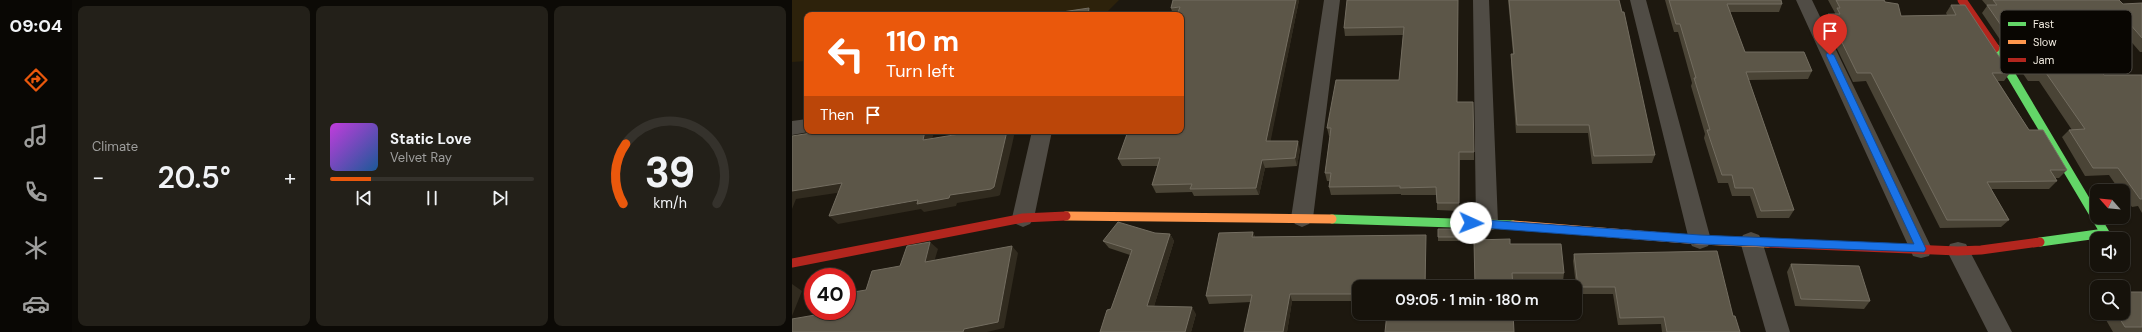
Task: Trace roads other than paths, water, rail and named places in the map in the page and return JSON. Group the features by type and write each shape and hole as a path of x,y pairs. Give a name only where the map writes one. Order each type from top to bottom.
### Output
{"street":[{"path":"1302,218 1332,0"},
{"path":"1481,0 1487,223"},
{"path":"1638,0 1700,240"},
{"path":"1804,0 1921,249"},
{"path":"1962,0 2000,56"},
{"path":"792,263 1023,218 1302,218 1487,223 1700,240 1958,251 1980,250 2105,233 2012,74"},
{"path":"792,128 804,126"},
{"path":"1023,218 1041,134"},
{"path":"1751,242 1778,332"},
{"path":"1958,251 2000,332"}]}
